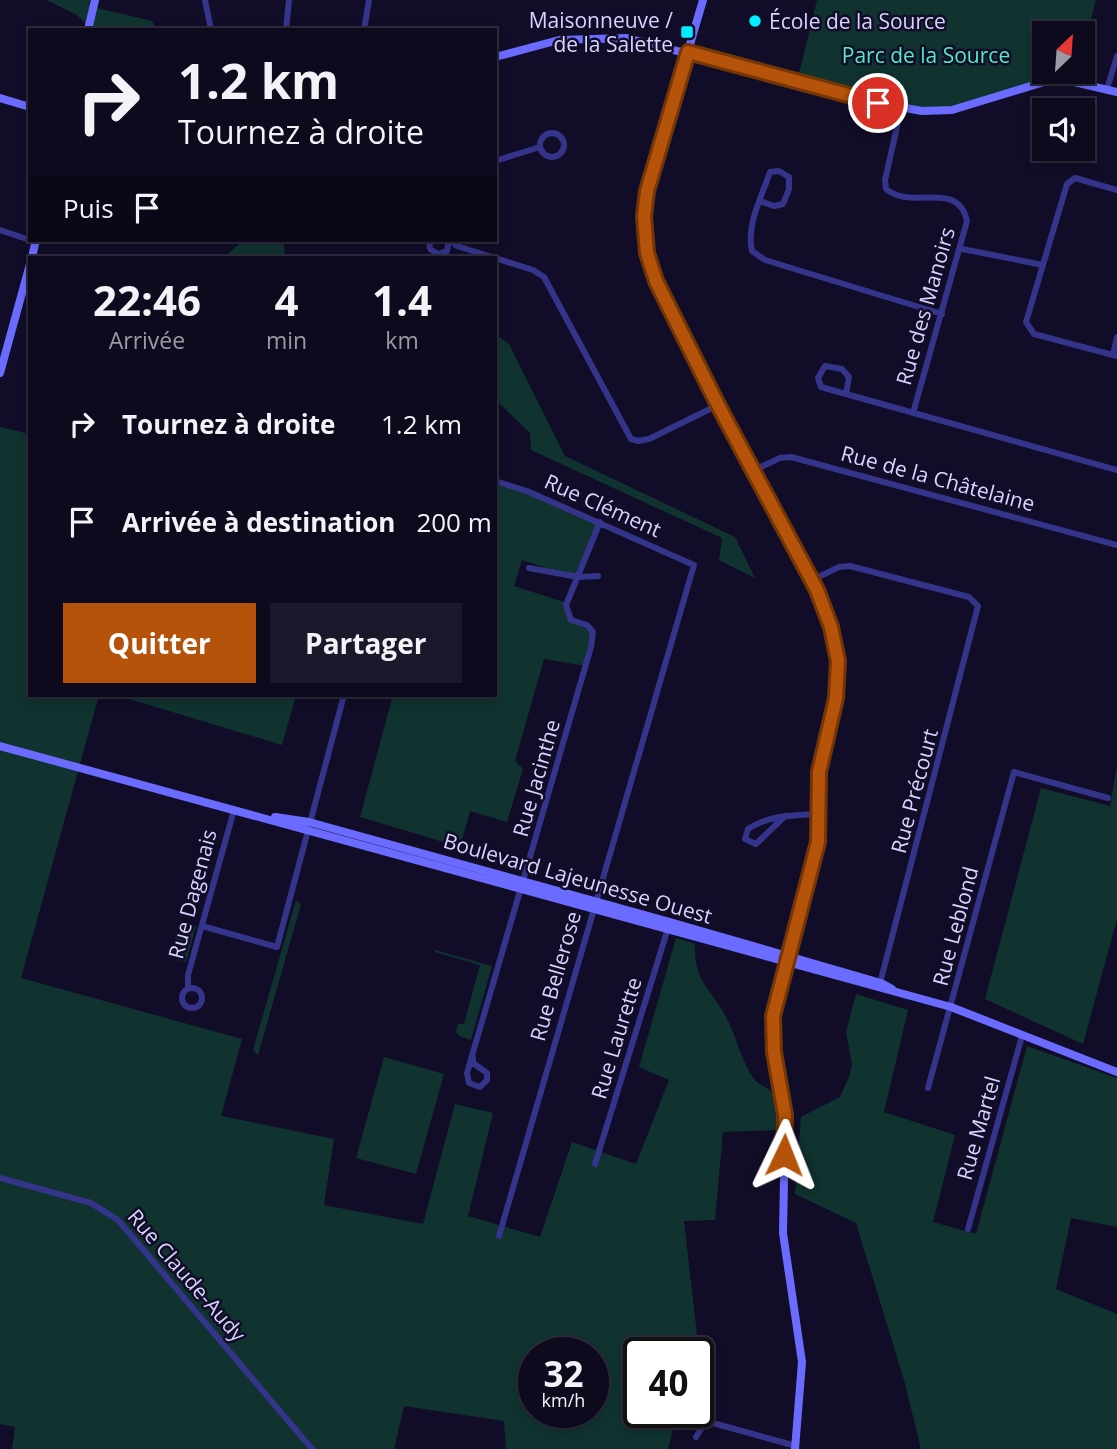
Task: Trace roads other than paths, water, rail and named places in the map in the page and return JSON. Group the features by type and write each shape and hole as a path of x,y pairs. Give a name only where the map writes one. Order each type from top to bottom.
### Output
{"street":[{"path":"88,28 95,0"},
{"path":"205,0 211,28"},
{"path":"286,28 289,0"},
{"path":"364,28 369,0"},
{"path":"696,1437 703,1426 713,1423 795,1448 802,1362 783,1233 785,1115 772,1031 775,1005 818,842 820,764 836,698 838,668 831,627 812,580 752,471 656,281 644,234 647,191 703,0"},
{"path":"497,56 547,42 599,37 638,40 901,109 952,110 1044,82 1070,81 1117,92"},
{"path":"1107,89 1117,55"},
{"path":"0,98 27,107"},
{"name":"Rue des Manoirs","path":"901,109 885,180 886,189 911,199 950,198 959,203 967,221 962,249 914,412"},
{"path":"497,160 540,147"},
{"path":"760,201 774,206 783,204 789,189 789,177 779,171 770,172 760,201 749,236 752,251 765,260 942,314"},
{"path":"1117,190 1075,178 1067,184 1026,322 1034,334 1115,355 1117,337"},
{"path":"0,230 28,239"},
{"path":"447,251 449,242"},
{"path":"453,242 488,256"},
{"path":"429,243 438,254 465,249"},
{"path":"962,249 1042,265"},
{"path":"497,259 533,270 544,277 631,439 649,439 718,405"},
{"path":"0,373 27,287"},
{"path":"846,394 849,377 842,369 825,366 818,377 821,387 1117,470"},
{"name":"Rue de la Châtelaine","path":"752,471 780,458 797,458 1117,545"},
{"name":"Rue Clément","path":"497,482 527,491 694,565"},
{"name":"Rue Jacinthe","path":"473,1058 487,1077 486,1083 477,1088 467,1080 473,1058 591,647 593,632 587,625 571,620 566,605 600,523"},
{"name":"Rue Bellerose","path":"499,1236 694,565"},
{"name":"Rue Précourt","path":"812,580 839,567 850,566 969,597 976,602 977,612 880,986"},
{"path":"529,568 577,577 598,576"},
{"path":"202,926 277,947 343,697"},
{"name":"Boulevard Lajeunesse Ouest","path":"0,746 244,813 308,826 880,986 951,1007 1117,1072"},
{"name":"Rue Leblond","path":"928,1088 1014,772 1108,798"},
{"name":"Rue Dagenais","path":"188,989 188,975 234,810"},
{"path":"785,816 756,844 745,839 746,832 753,826 785,816 819,814"},
{"name":"Rue Laurette","path":"595,1164 669,926"},
{"name":"Rue Martel","path":"968,1229 1022,1036"},
{"name":"Rue Claude-Audy","path":"0,1178 91,1203 118,1220 312,1449"}],"place":[{"name":"École de la Source","path":"755,21"},
{"name":"Maisonneuve / de la Salette","path":"687,32"}],"park label":[{"name":"Parc de la Source","path":"926,55"}]}
